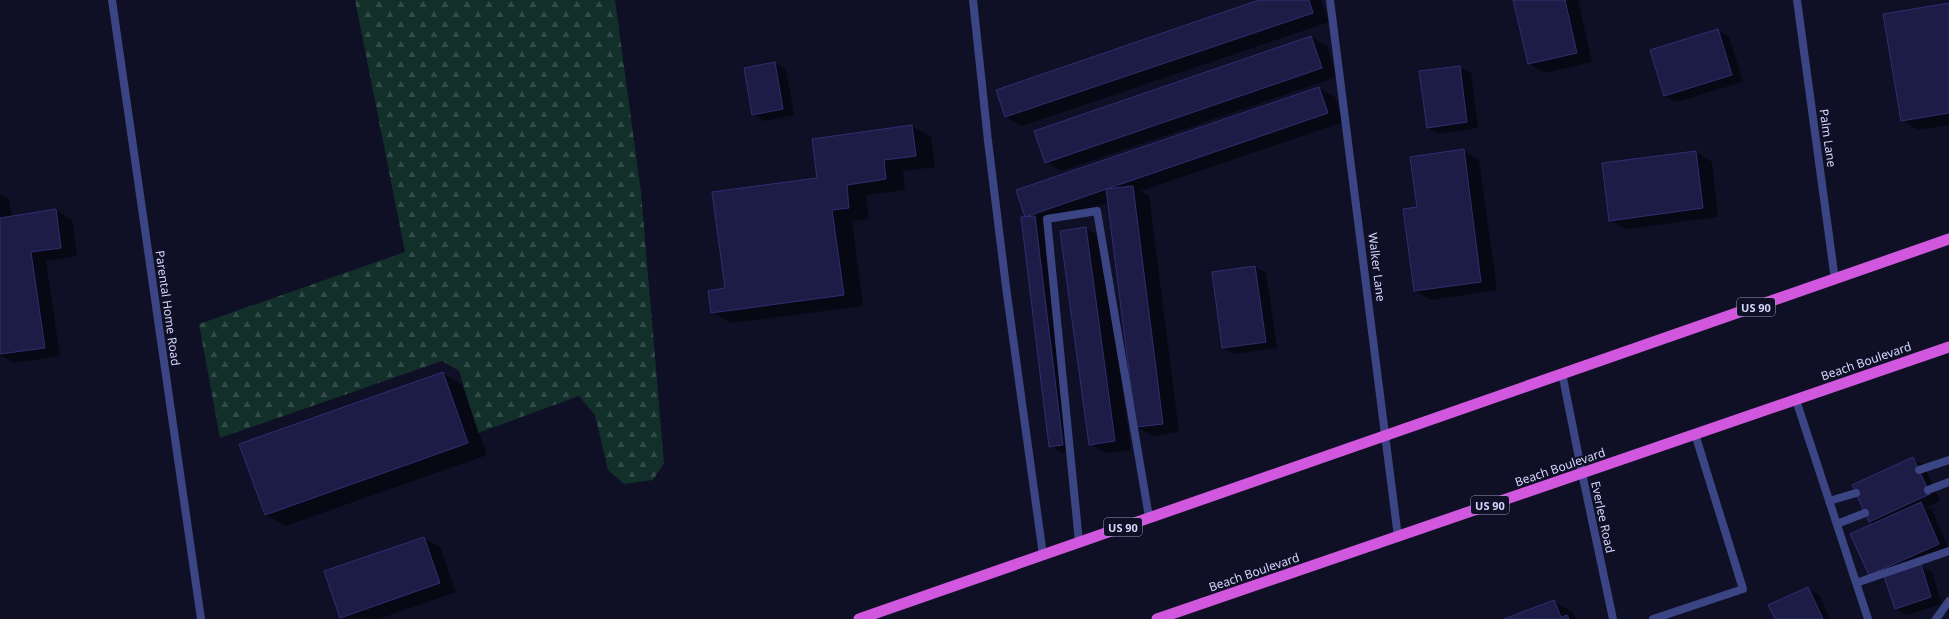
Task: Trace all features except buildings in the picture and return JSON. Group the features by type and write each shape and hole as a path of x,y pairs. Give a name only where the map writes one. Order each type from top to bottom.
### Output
{"highway":[{"name":"US 90","path":"859,619 1949,239"},
{"name":"Beach Boulevard","path":"1161,618 1949,346"}],"street":[{"name":"Parental Home Road","path":"112,0 201,619"},
{"path":"973,0 1006,288 1043,555"},
{"name":"Walker Lane","path":"1330,0 1398,537"},
{"name":"Palm Lane","path":"1797,0 1835,280"},
{"path":"1079,542 1047,219 1097,211 1149,517"},
{"name":"Everlee Road","path":"1562,373 1613,619"},
{"path":"1796,400 1868,619"},
{"path":"1654,619 1743,589 1695,434"},
{"path":"1919,470 1949,460"},
{"path":"1928,490 1949,482"},
{"path":"1829,501 1856,493"},
{"path":"1837,524 1865,513"},
{"path":"1856,583 1949,550"},
{"path":"1936,619 1949,601"}],"green space":[{"path":"355,0 615,0 641,192 664,463 653,480 624,484 608,470 595,415 579,396 478,433 459,371 442,361 220,438 199,324 405,252"}]}
